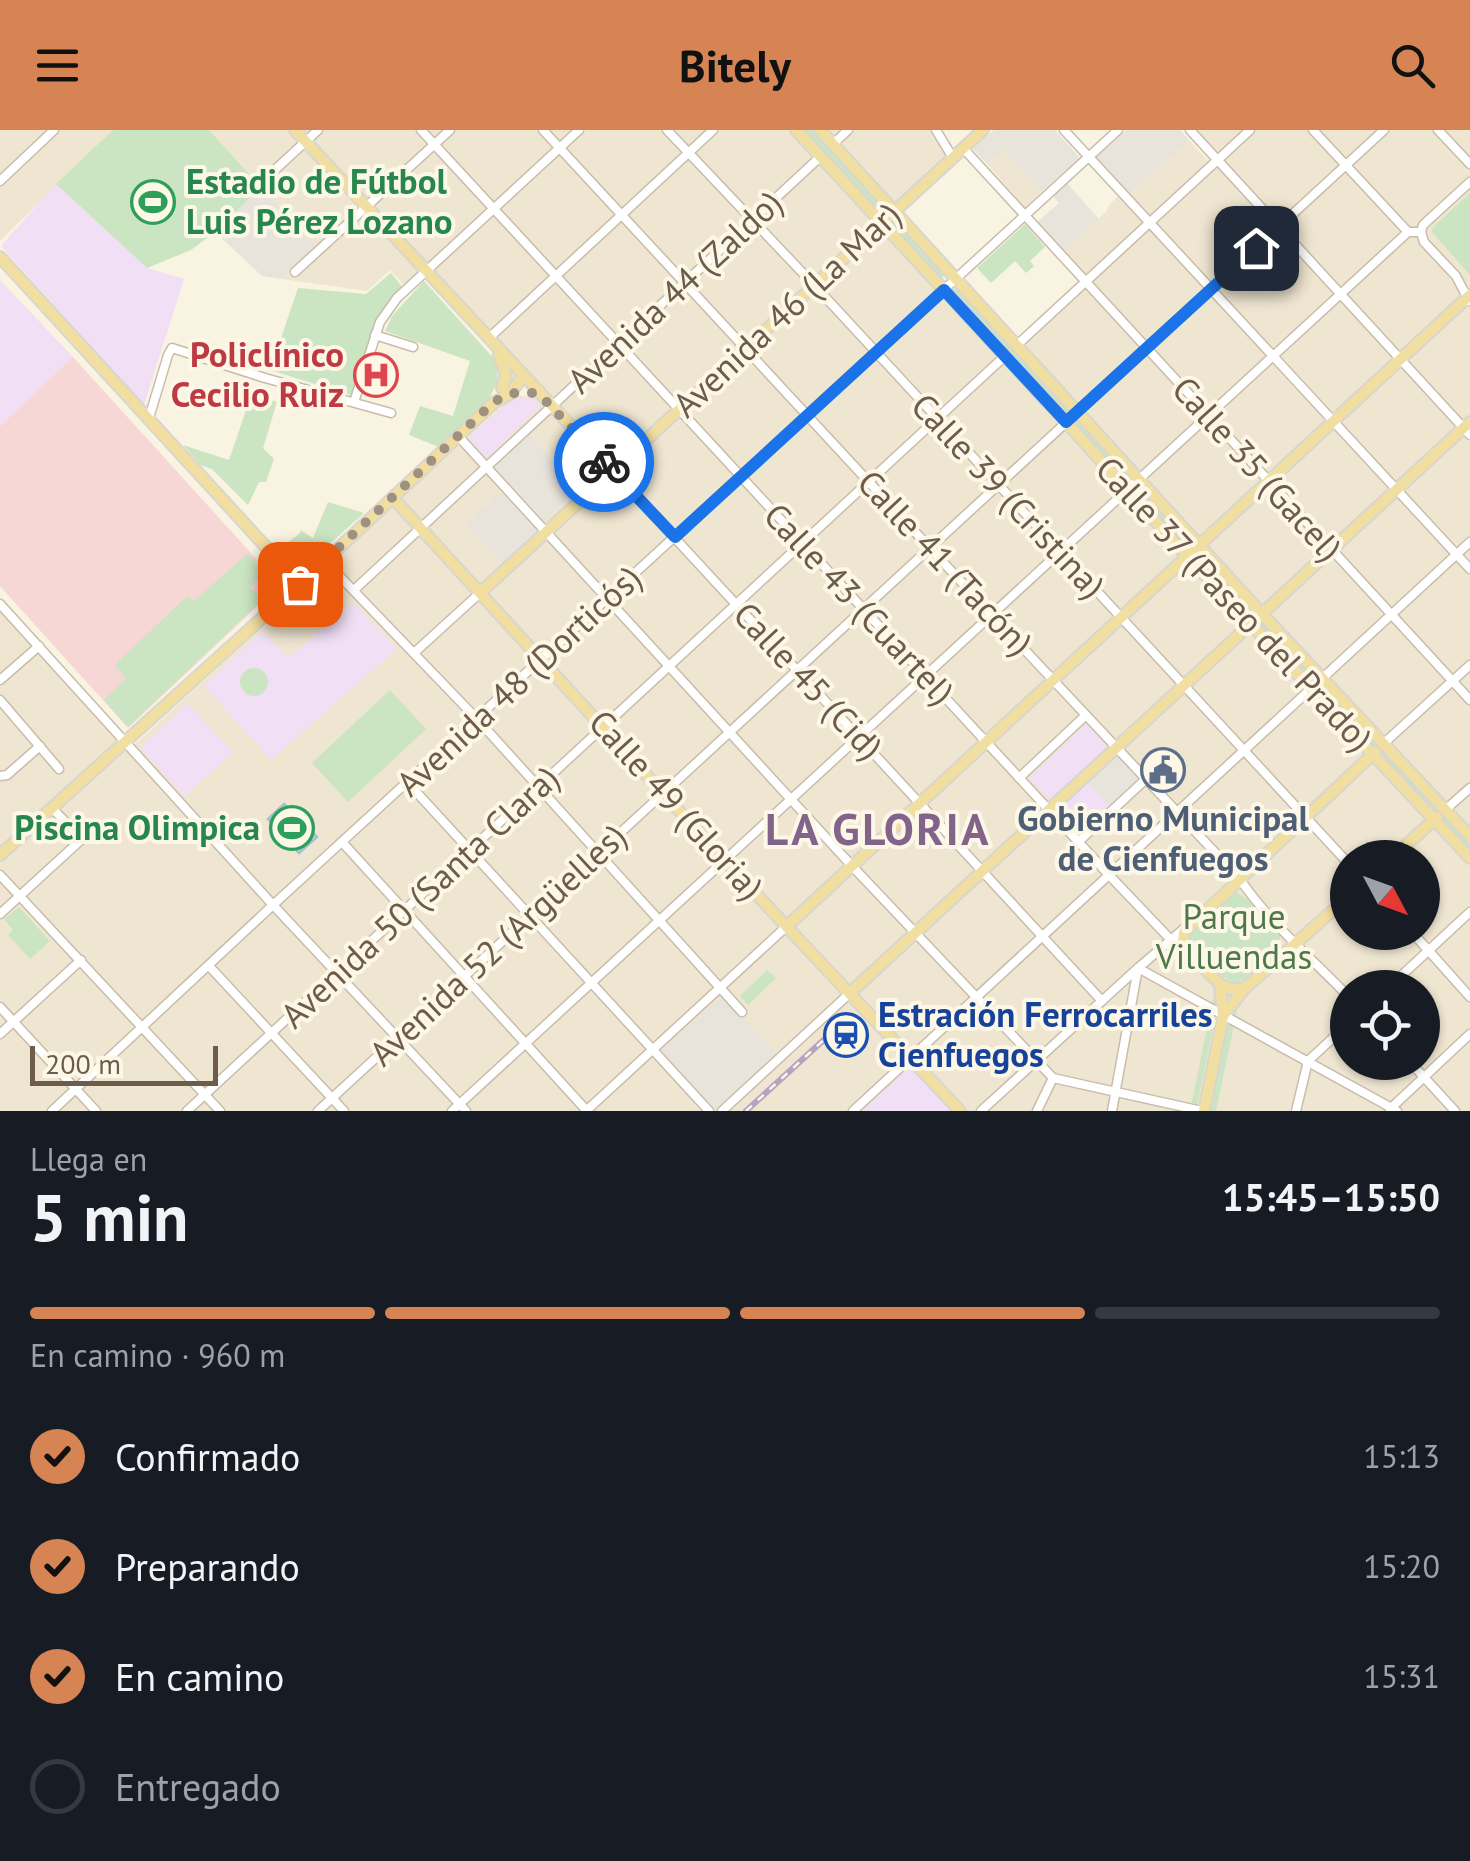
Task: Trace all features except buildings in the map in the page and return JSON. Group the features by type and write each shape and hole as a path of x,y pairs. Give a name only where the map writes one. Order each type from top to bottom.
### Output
{"main road":[{"path":"296,130 488,338"},
{"name":"Calle 37 (Paseo del Prado)","path":"796,130 1470,858"},
{"name":"Calle 37 (Paseo del Prado)","path":"820,130 1470,836"},
{"name":"Avenida 46 (La Mar)","path":"481,592 983,130"},
{"path":"0,257 300,584"},
{"path":"787,926 1469,298"},
{"name":"Calle 45 (Cid)","path":"488,338 612,471"},
{"path":"497,348 506,376 506,391"},
{"path":"0,855 300,584 522,376"},
{"path":"506,391 540,395"},
{"path":"850,993 1468,429"},
{"path":"406,486 404,500 408,513"},
{"name":"Calle 49 (Gloria)","path":"393,498 960,1111"},
{"path":"379,510 393,508 408,513"},
{"path":"282,566 312,572"},
{"path":"282,566 285,597"},
{"path":"1187,950 1184,932 1190,925 1383,744"},
{"path":"1412,840 1446,810"},
{"path":"1223,1016 1244,989 1330,914"},
{"name":"Calle 43 (Cuartel)","path":"1187,950 1220,984"},
{"path":"1220,984 1244,989"},
{"path":"1203,1111 1223,1016 1220,984"}],"street":[{"path":"0,181 53,130"},
{"path":"265,179 318,130"},
{"name":"Calle 43 (Cuartel)","path":"421,130 1078,842 1171,940 1187,950"},
{"path":"296,272 450,130"},
{"name":"Calle 41 (Tacón)","path":"544,130 1330,978"},
{"path":"354,402 375,334 397,298 579,130"},
{"name":"Calle 39 (Cristina)","path":"667,130 1330,844"},
{"path":"488,338 713,130"},
{"path":"832,144 848,130"},
{"path":"936,130 953,158"},
{"path":"1064,130 1470,568"},
{"name":"Avenida 48 (Dorticós)","path":"52,1111 1118,130"},
{"path":"1190,130 1468,429"},
{"path":"1018,345 1250,130"},
{"path":"1312,130 1408,232"},
{"name":"Avenida 52 (Argüelles)","path":"318,1111 1384,130"},
{"path":"1438,130 1470,164"},
{"name":"Calle 35 (Gacel)","path":"963,148 1470,700"},
{"name":"Avenida 44 (Zaldo)","path":"354,590 820,157"},
{"path":"1469,298 1420,232 1423,224 1470,182"},
{"path":"0,604 459,1109 1408,232 1420,232"},
{"path":"1456,276 1470,280"},
{"path":"375,334 413,347"},
{"path":"148,418 172,348 391,414"},
{"name":"Avenida 50 (Santa Clara)","path":"187,1111 1005,356"},
{"path":"459,437 852,866 1053,1078 1203,1111"},
{"name":"Calle 45 (Cid)","path":"612,471 1102,1001"},
{"path":"853,1111 1470,542"},
{"path":"325,561 539,787 742,1012"},
{"name":"Avenida 46 (La Mar)","path":"414,653 481,592"},
{"path":"0,680 39,646"},
{"path":"1383,744 1470,665"},
{"path":"0,700 60,768"},
{"path":"1020,778 1086,715"},
{"path":"1,776 40,746"},
{"path":"1078,842 1146,778"},
{"path":"408,783 709,1111"},
{"path":"1446,810 1470,788"},
{"path":"0,914 82,839 52,808"},
{"path":"342,842 586,1111 787,926"},
{"path":"0,875 220,1111"},
{"path":"1226,892 1235,888 1250,894"},
{"path":"1440,940 1470,912"},
{"path":"981,1111 1190,925"},
{"path":"1276,959 1284,936 1279,926"},
{"path":"1407,970 1429,950 1470,997"},
{"path":"0,1034 81,960"},
{"path":"209,966 344,1111"},
{"path":"1138,968 1392,1110 1419,1080"},
{"path":"1112,1111 1138,968"},
{"path":"722,1111 850,993"},
{"path":"0,1007 96,1111"},
{"path":"1440,1061 1470,1034"},
{"path":"1296,1111 1308,1061 1330,1041"},
{"path":"1037,1111 1053,1078"},
{"path":"1427,1080 1454,1111"}],"shaded area":[{"path":"0,130 113,130 0,241"},
{"path":"209,130 933,130 948,157 876,225 1006,363 1220,160 1195,130 1470,130 1470,1111 0,1111 0,606 132,747 262,627 286,611 293,598 501,407 516,396 541,395 424,269 405,286 390,270 367,291 282,279 316,248"},
{"path":"994,130 1055,130 1080,158 1041,192 1003,150 987,164 973,149"},
{"path":"1126,130 1180,130 1189,140 1129,194 1096,157"},
{"path":"1189,140 1209,162 1149,216 1129,194"},
{"path":"1003,150 1041,192 1025,208 987,164"},
{"path":"1067,183 1099,219 1062,252 1037,222 1059,203 1053,196"},
{"path":"56,184 147,268 184,279 144,405 1,246"},
{"path":"261,187 317,248 282,279 262,276 215,232"},
{"path":"1119,195 1144,223 1084,276 1062,252"},
{"path":"0,280 73,357 0,426"},
{"path":"73,357 280,585 128,728 0,586 0,426"},
{"path":"530,396 541,406 487,458 468,438 508,403"},
{"path":"530,435 560,467 582,448 600,467 545,520 495,467"},
{"path":"500,492 540,532 504,564 466,525"},
{"path":"353,602 397,649 271,760 204,686 263,631 289,658"},
{"path":"187,703 233,752 185,797 140,748"},
{"path":"1087,723 1111,748 1053,803 1029,778"},
{"path":"1117,753 1140,778 1110,807 1086,781"},
{"path":"1086,781 1110,807 1080,835 1056,809"},
{"path":"723,995 779,1056 717,1110 661,1050"},
{"path":"910,1067 951,1111 863,1111"}],"green space":[{"name":"Estadio de Fútbol Luis Pérez Lozano","path":"113,130 209,130 261,187 191,250 147,268 56,184"},
{"path":"800,130 816,130 885,207 877,214"},
{"path":"1470,193 1470,275 1432,232"},
{"path":"896,219 947,273 939,281 888,226"},
{"path":"1025,224 1045,247 1030,261 1034,266 1026,273 1015,261 991,283 977,268"},
{"path":"391,273 403,288 378,318 351,395 270,370 298,288 366,294"},
{"path":"424,281 496,361 498,381 486,404 441,448 409,435 420,406 453,416 470,361 385,331 392,316"},
{"path":"958,285 1072,409 1064,416 950,293"},
{"path":"252,393 277,402 263,448 274,459 266,482 259,482 248,505 212,469 200,465 183,445 229,460"},
{"path":"1080,418 1132,476 1125,483 1072,425"},
{"path":"1142,486 1470,840 1470,854 1134,493"},
{"path":"328,502 364,513 304,567 290,563 283,556 283,547 301,532 299,529 313,538"},
{"path":"247,554 265,573 250,587 262,600 128,727 104,700 126,678 115,666 117,663 187,596 194,601"},
{"path":"254,668 264,672 268,682 264,692 254,696 244,692 240,682 244,672"},
{"path":"390,690 426,729 348,802 312,763"},
{"name":"Parque Villuendas","path":"1236,892 1262,912 1280,938 1251,974 1234,983 1188,941 1189,932"},
{"path":"19,907 50,941 30,959 8,935 13,930 4,919"},
{"path":"767,970 776,978 748,1005 740,996"},
{"path":"1215,989 1216,1012 1196,1111 1190,1111"},
{"path":"1239,1001 1216,1111 1210,1111 1224,1036"}],"water":[{"name":"Piscina Olimpica","path":"284,804 317,837 299,853 268,819"}],"railway":[{"path":"746,1111 828,1036"}],"way so far":[{"path":"300,584 494,402 510,394 540,395 604,462"}],"place":[{"name":"Estadio de Fútbol Luis Pérez Lozano","path":"153,202"},
{"name":"Policlínico Cecilio Ruiz","path":"376,375"},
{"name":"Gobierno Municipal de Cienfuegos","path":"1163,770"},
{"name":"Piscina Olimpica","path":"292,828"},
{"name":"Estración Ferrocarriles Cienfuegos","path":"846,1035"}],"district":[{"name":"LA GLORIA","path":"878,829"}],"route":[{"path":"604,462 675,537 944,290 1066,422 1256,248"}]}
